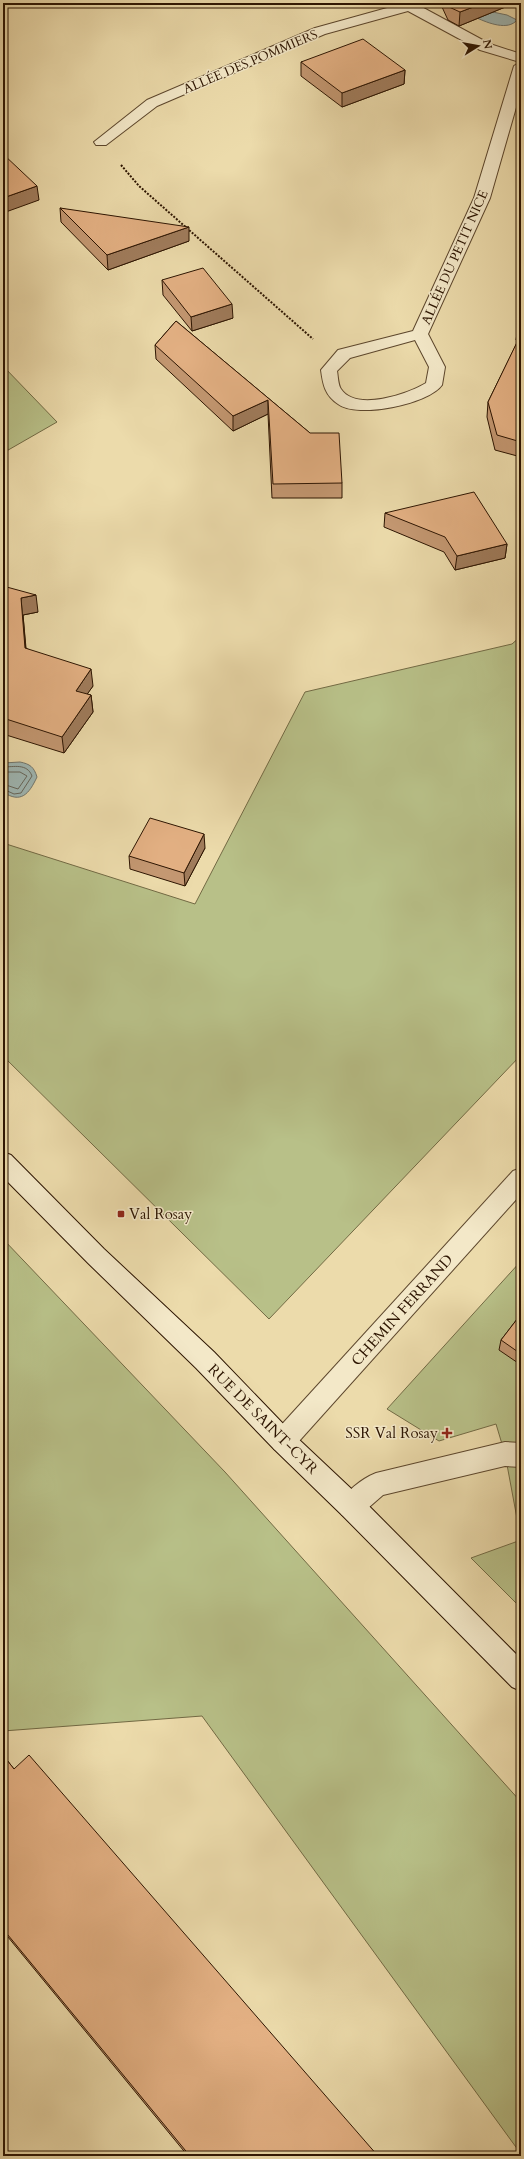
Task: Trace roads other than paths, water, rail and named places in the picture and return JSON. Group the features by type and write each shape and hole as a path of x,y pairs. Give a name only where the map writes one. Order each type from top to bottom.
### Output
{"street":[{"path":"411,4 486,47 521,58"},
{"name":"ALLÉE DES POMMIERS","path":"101,142 152,103 320,31 411,4"},
{"name":"ALLÉE DU PETIT NICE","path":"420,334 482,198 521,66"},
{"name":"ALLÉE DU PETIT NICE","path":"420,334 437,367 434,385 417,396 368,406 345,402 332,390 329,370 344,354 420,334"},
{"name":"RUE DE SAINT-CYR","path":"3,1162 88,1248 205,1360 283,1441 351,1506 521,1678"},
{"name":"CHEMIN FERRAND","path":"283,1441 521,1178"},
{"path":"351,1506 376,1485 505,1454 521,1454"}],"water":[{"path":"488,11 507,15 517,20 503,26 492,24 477,18"},
{"path":"20,762 31,766 37,777 31,788 24,795 15,797 3,792 3,763"}],"place":[{"name":"Val Rosay","path":"121,1214"},
{"name":"SSR Val Rosay","path":"447,1433"}]}
